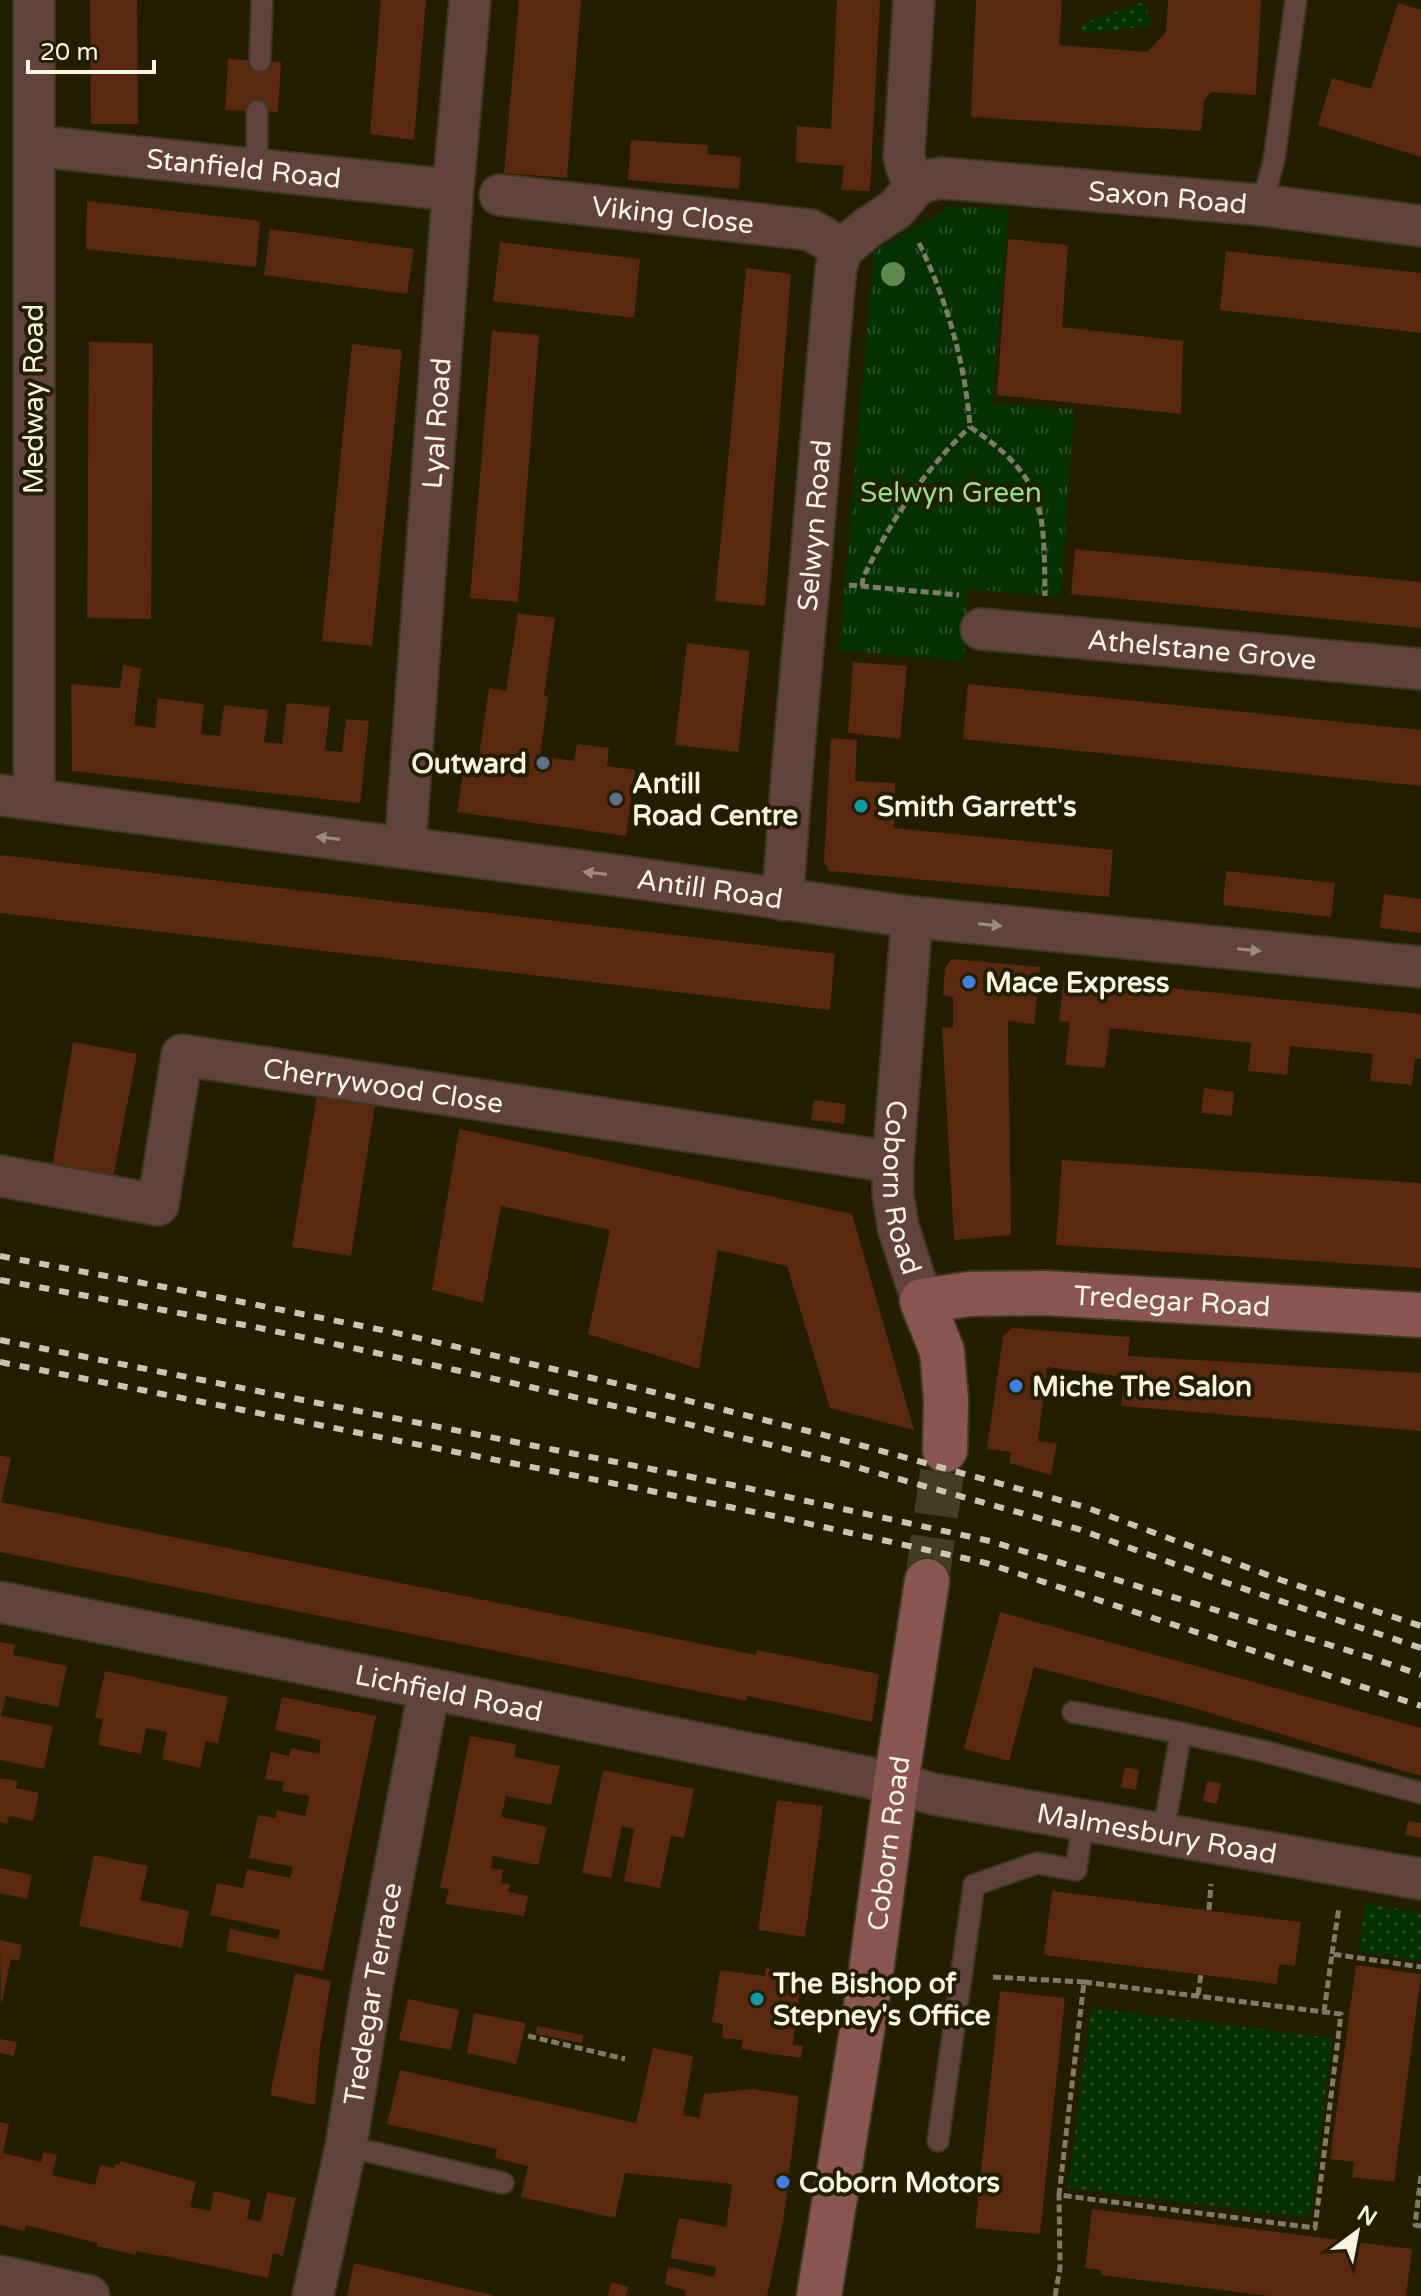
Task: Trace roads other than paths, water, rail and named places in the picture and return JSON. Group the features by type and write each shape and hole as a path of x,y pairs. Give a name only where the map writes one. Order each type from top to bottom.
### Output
{"street":[{"name":"Lyal Road","path":"405,848 453,190 470,0"},
{"path":"842,249 905,199 907,169 904,156 914,0"},
{"name":"Medway Road","path":"17,797 16,342 35,146 23,19"},
{"name":"Stanfield Road","path":"35,146 453,190"},
{"name":"Saxon Road","path":"905,199 926,181 941,178 1262,205 1421,226"},
{"name":"Viking Close","path":"500,195 811,230 842,249"},
{"name":"Selwyn Road","path":"783,900 820,436 836,268 842,249"},
{"name":"Athelstane Grove","path":"975,613 1042,634 1421,669"},
{"name":"Antill Road","path":"17,797 912,917 1421,967"},
{"name":"Coborn Road","path":"912,917 893,1194 898,1227 942,1351 946,1400 945,1450"},
{"name":"Cherrywood Close","path":"0,1176 158,1205 182,1055 893,1162"},
{"name":"Tredegar Road","path":"922,1301 969,1294 1045,1293 1421,1315"},
{"name":"Coborn Road","path":"819,2296 869,1987 927,1581"},
{"name":"Lichfield Road","path":"0,1602 896,1783"},
{"name":"Tredegar Terrace","path":"313,2296 346,2146 370,1996 429,1690"},
{"name":"Malmesbury Road","path":"896,1783 933,1794 1421,1879"},
{"path":"0,2276 89,2296"}],"lane":[{"path":"260,61 262,0"},
{"path":"1262,205 1274,160 1296,0"},
{"path":"257,111 257,167"},
{"path":"1073,1712 1267,1752 1421,1793"},
{"path":"1163,1833 1181,1733"},
{"path":"938,2141 974,1885 1037,1863 1076,1870 1083,1820"},
{"path":"346,2146 503,2183"}],"tunnel":[{"path":"927,1581 945,1450"}],"railway":[{"path":"0,1256 392,1332 820,1434 1085,1507 1281,1580 1421,1626"},
{"path":"0,1280 255,1327 451,1369 838,1462 1078,1529 1421,1648"},
{"path":"0,1340 742,1487 990,1541 1421,1675"},
{"path":"0,1362 774,1516 986,1563 1421,1706"}],"place":[{"name":"Outward","path":"543,763"},
{"name":"Antill Road Centre","path":"616,799"},
{"name":"Smith Garrett's","path":"861,806"},
{"name":"Mace Express","path":"969,982"},
{"name":"Miche The Salon","path":"1016,1386"},
{"name":"The Bishop of Stepney's Office","path":"757,1999"},
{"name":"Coborn Motors","path":"783,2182"}],"park label":[{"name":"Selwyn Green","path":"951,492"}]}
